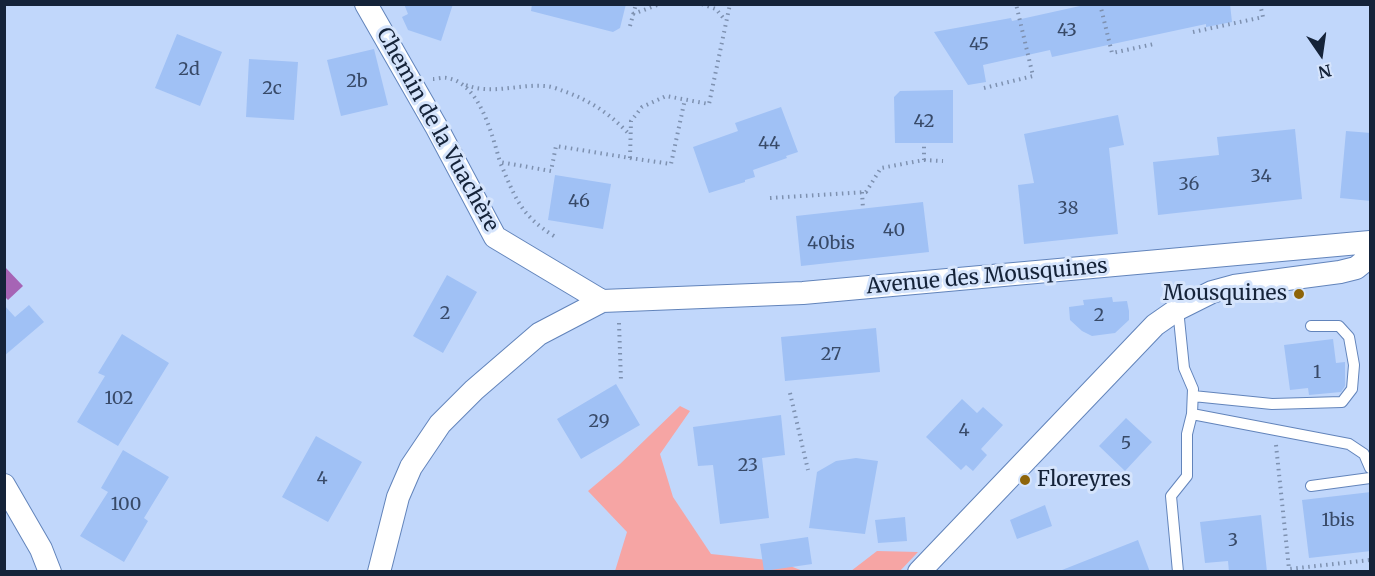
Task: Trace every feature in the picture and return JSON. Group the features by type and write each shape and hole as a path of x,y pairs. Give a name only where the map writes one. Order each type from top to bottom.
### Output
{"street":[{"name":"Chemin de la Vuachère","path":"366,4 495,237 602,301"},
{"name":"Avenue des Mousquines","path":"602,301 802,293 1371,242"},
{"path":"919,572 1155,325 1178,309 1212,292 1233,286 1340,272 1356,268 1371,257"},
{"path":"379,572 398,497 411,467 440,424 474,390 539,334 602,301"},
{"path":"4,485 41,549 50,572"}],"lane":[{"path":"1178,309 1184,368 1193,389 1192,414 1187,434 1187,476 1171,496 1178,572"},
{"path":"1193,396 1272,404 1342,402 1352,389 1354,365 1349,337 1340,326 1311,326"},
{"path":"1192,414 1349,444 1364,454 1371,468"},
{"path":"1311,486 1371,478"}],"path":[{"path":"630,26 636,4"},
{"path":"633,14 660,4"},
{"path":"702,4 716,9 726,20"},
{"path":"630,158 631,121 642,107 666,96 708,104 730,4"},
{"path":"984,88 1033,76 1016,4"},
{"path":"1100,4 1112,53 1154,44"},
{"path":"1193,32 1263,17 1260,4"},
{"path":"414,88 430,80 447,78 477,89 547,86 584,98 614,118 630,135"},
{"path":"466,86 485,115 500,162 517,202 536,224 554,236"},
{"path":"500,162 551,171 556,146 671,164 685,99"},
{"path":"924,143 924,160"},
{"path":"770,198 866,192 881,168 924,160 943,162"},
{"path":"862,192 863,209"},
{"path":"602,301 603,315 619,314 621,381"},
{"path":"790,393 808,470"},
{"path":"1275,429 1289,569 1371,560"}],"shaded area":[{"path":"5,267 23,286 8,300 5,297"},
{"path":"680,406 690,411 660,454 673,497 711,554 777,561 803,571 615,571 627,532 588,491 620,464"},
{"path":"877,551 918,552 900,571 851,571"}],"building":[{"path":"404,4 453,4 441,41 408,30 402,17 408,14"},
{"path":"532,4 626,4 620,28 613,32 531,11"},
{"path":"1089,4 1230,4 1232,22 1206,27 1206,24 1052,57 1050,50 983,65 986,82 968,85 934,32 1011,18 1012,21"},
{"path":"177,34 222,52 200,106 155,88"},
{"path":"374,49 388,105 341,116 327,60"},
{"path":"249,59 298,62 294,120 246,117"},
{"path":"953,90 953,143 895,143 894,97 900,91"},
{"path":"781,107 798,152 753,170 755,177 745,182 709,193 693,147 738,131 735,123"},
{"path":"1118,115 1124,145 1109,148 1118,234 1024,244 1018,185 1034,183 1024,134"},
{"path":"1295,129 1302,199 1158,215 1153,162 1219,155 1217,137"},
{"path":"1346,131 1371,133 1371,201 1340,198"},
{"path":"555,175 611,184 603,229 548,220"},
{"path":"923,202 929,252 801,266 796,216"},
{"path":"447,275 477,292 443,353 413,336"},
{"path":"1112,297 1113,302 1127,301 1129,311 1129,320 1115,333 1092,336 1082,331 1070,320 1069,307 1084,305 1083,300"},
{"path":"4,305 15,317 29,305 44,322 4,356"},
{"path":"876,328 880,372 785,381 781,337"},
{"path":"122,334 169,363 118,446 77,422 105,376 98,373"},
{"path":"1333,339 1336,363 1345,362 1345,386 1341,392 1309,395 1308,388 1290,390 1284,345"},
{"path":"616,384 640,425 581,459 557,419"},
{"path":"962,399 977,413 983,407 1003,425 981,449 987,455 973,471 966,465 961,470 926,437"},
{"path":"781,415 785,455 762,458 769,518 720,524 713,465 698,466 693,427"},
{"path":"1126,418 1152,442 1125,471 1099,446"},
{"path":"316,436 362,462 328,522 282,497"},
{"path":"123,450 169,477 144,518 148,521 124,562 80,536 108,492 101,488"},
{"path":"856,458 878,461 865,534 809,528 817,472 836,461"},
{"path":"1371,492 1371,551 1309,558 1302,500"},
{"path":"1045,505 1052,526 1017,539 1010,520"},
{"path":"1261,515 1267,572 1229,572 1228,561 1205,563 1200,522"},
{"path":"905,517 907,541 878,543 875,520"},
{"path":"808,537 812,564 764,571 760,544"},
{"path":"1138,540 1150,572 1062,572 1062,570"}],"place":[{"name":"Mousquines","path":"1299,294"},
{"name":"Floreyres","path":"1025,480"}]}
